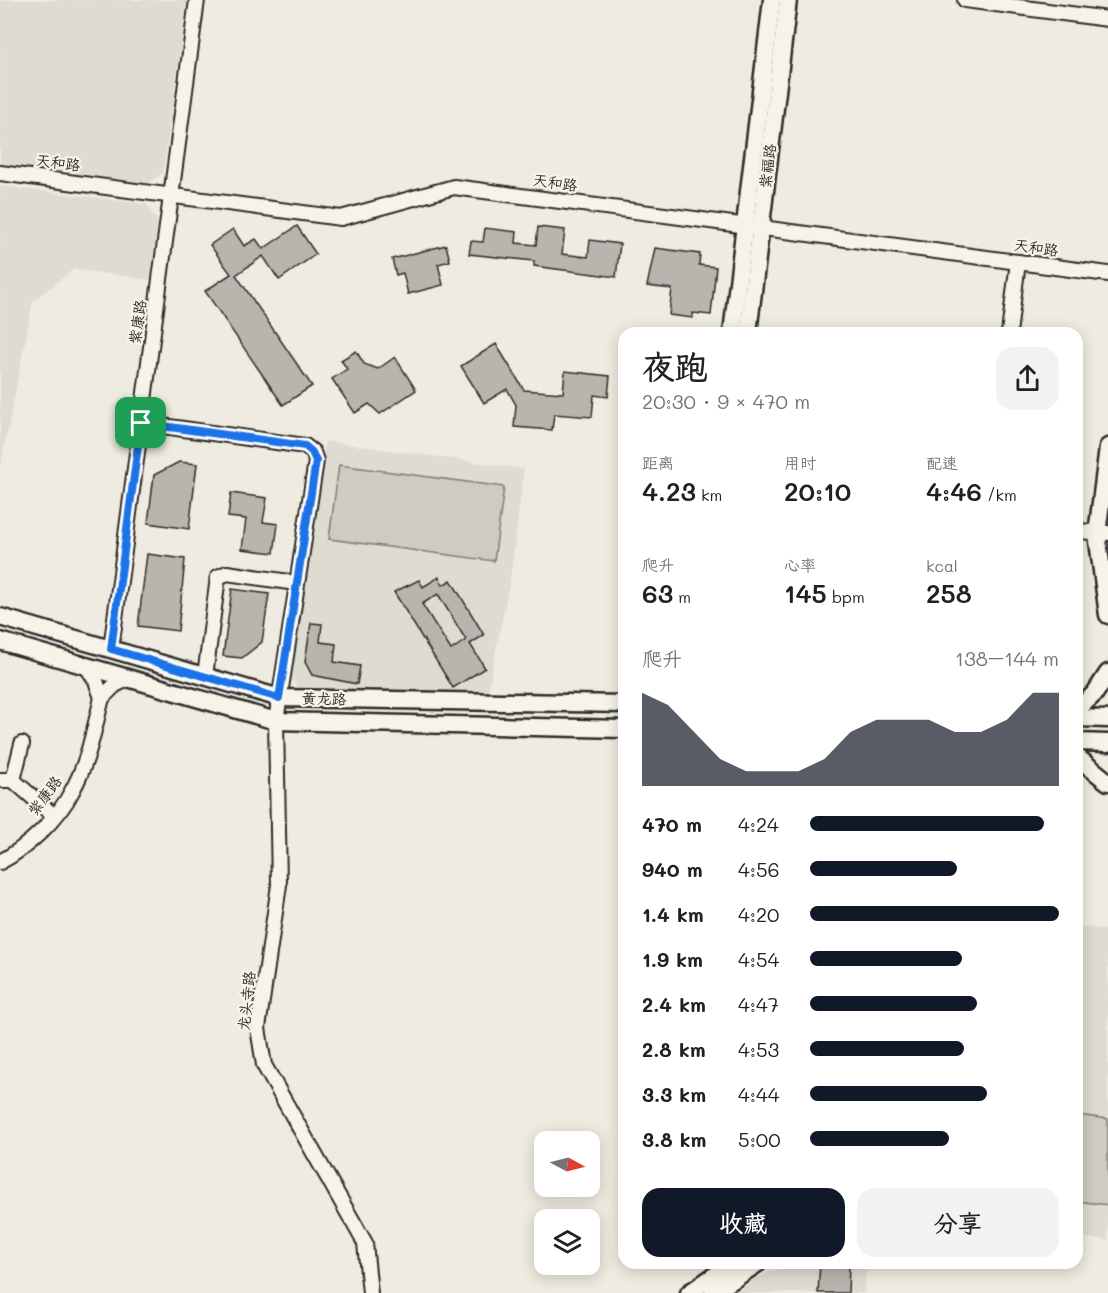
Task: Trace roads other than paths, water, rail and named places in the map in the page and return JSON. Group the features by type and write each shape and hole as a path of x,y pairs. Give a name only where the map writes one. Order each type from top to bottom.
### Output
{"main road":[{"name":"紫福路","path":"748,327 752,227 772,0"},
{"name":"紫福路","path":"733,327 752,227 788,0"},
{"path":"1108,447 1102,533 1108,615"},
{"name":"黄龙路","path":"0,617 279,698 618,704"},
{"name":"黄龙路","path":"0,641 276,722 618,729"},
{"path":"1083,704 1095,693 1108,673"},
{"path":"1083,718 1108,719"},
{"path":"1083,742 1108,743"},
{"path":"1083,762 1108,783"},
{"path":"689,1293 724,1269"},
{"path":"713,1293 749,1269"}],"street":[{"name":"紫康路","path":"111,649 198,0"},
{"path":"965,0 1108,19"},
{"name":"天和路","path":"0,173 341,218 454,187 1108,274"},
{"path":"1010,327 1018,262"},
{"name":"龙头寺路","path":"141,423 305,446 312,452 316,461 276,722 279,885 258,1028 264,1065 366,1243 370,1293"},
{"path":"1083,531 1102,533"},
{"path":"205,676 219,577 227,573 296,583"},
{"path":"87,667 96,681 102,698 115,685 128,679"},
{"name":"紫康路","path":"0,862 15,855 54,816 72,792 91,742 102,698"},
{"path":"22,744 7,780 54,816"}]}
